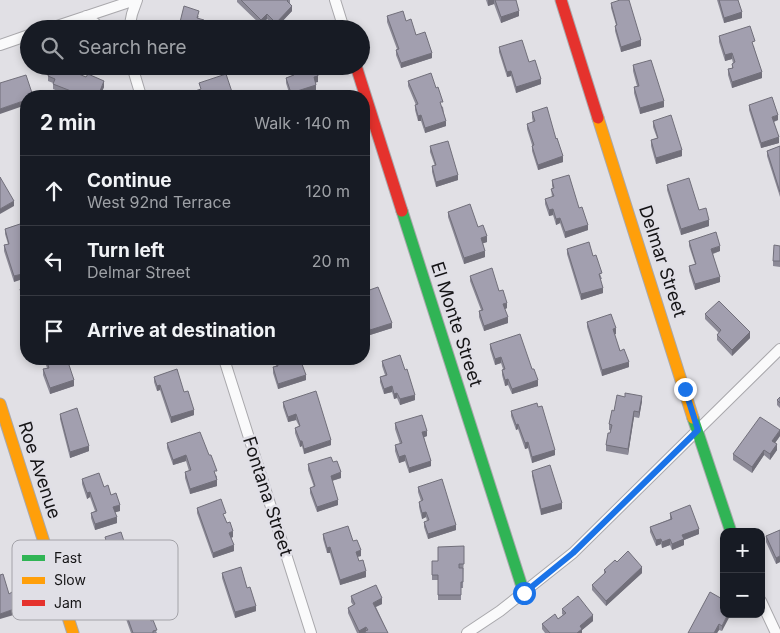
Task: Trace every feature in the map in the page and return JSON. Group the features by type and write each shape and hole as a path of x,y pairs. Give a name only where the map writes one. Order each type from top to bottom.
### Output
{"street":[{"path":"74,20 136,0"},
{"path":"131,20 136,0"},
{"path":"335,0 341,20"},
{"name":"Delmar Street","path":"561,0 730,528"},
{"path":"86,16 91,20"},
{"path":"0,45 20,38"},
{"path":"135,75 139,90"},
{"name":"El Monte Street","path":"359,75 364,90"},
{"name":"El Monte Street","path":"370,110 524,593"},
{"path":"467,633 524,593 573,553 780,349"},
{"name":"Fontana Street","path":"226,365 311,633"},
{"name":"Roe Avenue","path":"0,404 43,540"},
{"path":"765,610 776,633"},
{"name":"Roe Avenue","path":"69,620 73,633"}],"building":[{"path":"241,0 288,0 292,6 279,20 273,20 267,14 261,20"},
{"path":"495,0 516,0 519,11 501,17"},
{"path":"629,0 641,40 621,47 611,3"},
{"path":"719,0 738,0 742,12 724,18"},
{"path":"184,6 199,11 197,18 204,20 180,20"},
{"path":"403,11 406,21 411,19 416,35 425,32 432,53 401,63 396,50 399,49 387,16"},
{"path":"750,26 755,41 752,42 762,72 732,82 728,69 733,68 732,64 735,62 732,53 725,55 719,36"},
{"path":"522,40 529,62 535,60 541,79 516,87 511,71 507,72 499,47"},
{"path":"651,60 664,101 640,108 634,87 639,86 633,65"},
{"path":"431,73 443,102 440,102 446,121 425,128 421,115 418,116 415,105 418,104 408,81"},
{"path":"26,75 31,90 20,90 20,102 0,109 0,83"},
{"path":"81,75 86,77 90,75 104,81 100,90 68,90 53,84 55,79 48,76"},
{"path":"226,75 231,90 198,90 201,89 199,83"},
{"path":"294,75 318,76 314,77 316,85 300,90 290,90 286,78"},
{"path":"772,97 778,115 772,117 779,137 761,143 749,105"},
{"path":"547,107 563,156 538,165 527,124 535,121 532,112"},
{"path":"671,115 682,150 656,158 651,140 658,138 653,121"},
{"path":"448,141 458,175 436,182 432,166 436,165 430,146"},
{"path":"780,146 780,192 767,151"},
{"path":"569,175 579,208 582,207 588,225 565,232 560,218 556,219 553,209 549,210 545,199 554,196 551,189 554,188 552,180"},
{"path":"0,177 14,201 0,209"},
{"path":"689,178 699,210 706,208 709,220 681,229 667,185"},
{"path":"470,204 478,227 483,225 487,236 481,238 485,251 464,258 448,212"},
{"path":"20,224 20,274 14,276 4,245 9,244 5,229"},
{"path":"716,232 720,246 711,249 720,277 695,284 689,266 696,264 689,241"},
{"path":"589,242 593,256 596,255 602,273 599,274 603,288 581,294 567,249"},
{"path":"774,245 780,246 780,261 773,261"},
{"path":"492,268 499,291 503,290 507,303 503,304 508,317 484,326 479,311 483,310 470,276"},
{"path":"378,287 392,323 370,330 370,290"},
{"path":"719,301 750,332 732,350 717,335 721,330 705,314"},
{"path":"611,314 616,328 613,329 620,351 624,349 629,362 602,370 587,322"},
{"path":"520,334 532,369 534,369 538,380 512,389 508,379 505,380 502,370 505,369 501,357 495,359 490,344"},
{"path":"400,355 405,370 407,369 415,395 400,399 397,393 394,394 392,386 384,389 380,377 387,375 382,361"},
{"path":"48,365 69,365 74,380 50,388 43,369 49,368"},
{"path":"302,365 306,375 278,384 273,367"},
{"path":"177,369 184,392 188,391 194,410 171,417 160,385 157,386 154,377"},
{"path":"316,391 331,440 304,449 295,428 300,426 296,414 288,417 283,402"},
{"path":"625,393 642,396 639,412 634,411 628,449 606,445 608,433 610,433 612,425 609,424 612,410 614,411 617,395 625,397"},
{"path":"537,403 538,407 542,406 555,450 532,457 528,442 525,443 511,411"},
{"path":"77,408 89,446 70,452 60,414"},
{"path":"422,415 427,431 422,432 431,461 409,468 405,455 399,457 395,445 402,443 395,423"},
{"path":"760,417 780,430 772,441 777,444 770,454 764,450 752,467 733,454"},
{"path":"200,432 217,471 214,471 217,480 190,489 185,472 191,470 186,455 173,460 167,443"},
{"path":"331,457 333,462 337,461 341,472 331,476 338,500 317,507 310,488 315,486 308,464"},
{"path":"550,465 562,503 541,509 532,471"},
{"path":"99,473 104,487 108,485 111,495 116,493 120,505 113,507 117,517 95,524 91,513 97,511 90,492 87,493 82,479"},
{"path":"442,479 456,525 428,534 424,522 429,520 426,512 422,513 419,502 423,500 418,487"},
{"path":"221,499 226,513 223,514 227,523 230,522 233,531 229,533 234,545 213,553 197,508"},
{"path":"690,505 699,529 682,535 684,539 672,544 670,539 662,542 661,539 656,540 650,527 672,519 670,513"},
{"path":"348,526 353,541 357,540 361,550 356,552 359,561 363,560 366,571 340,580 330,547 327,548 323,534"},
{"path":"780,530 780,556 776,558 766,536"},
{"path":"121,532 124,540 106,540 105,537"},
{"path":"464,546 464,564 459,564 459,568 463,568 461,595 438,595 438,575 432,575 432,561 438,561 438,547"},
{"path":"628,551 642,567 606,601 592,585 606,572 604,570 615,560 617,562"},
{"path":"241,567 247,588 250,587 256,606 235,612 222,573"},
{"path":"3,574 9,594 12,592 12,610 0,614 0,575"},
{"path":"376,585 382,598 373,603 388,633 366,633 365,631 368,630 366,627 359,631 348,608 355,604 351,596"},
{"path":"710,592 720,598 720,618 726,618 722,626 719,624 714,633 688,633"},
{"path":"578,596 593,615 580,626 582,629 577,633 550,633 542,624 555,614 558,619 566,613 562,609"},
{"path":"128,620 153,620 157,630 153,631 153,633 133,633"}],"traffic: fast":[{"path":"402,211 524,593"},
{"path":"693,418 730,528"}],"traffic: slow":[{"path":"598,118 693,418"},
{"path":"0,404 43,540"},
{"path":"69,620 73,633"}],"traffic: jam":[{"path":"561,0 598,118"},
{"path":"359,75 364,90"},
{"path":"370,110 402,211"}],"route":[{"path":"524,593 573,553 698,430 685,389"}]}
